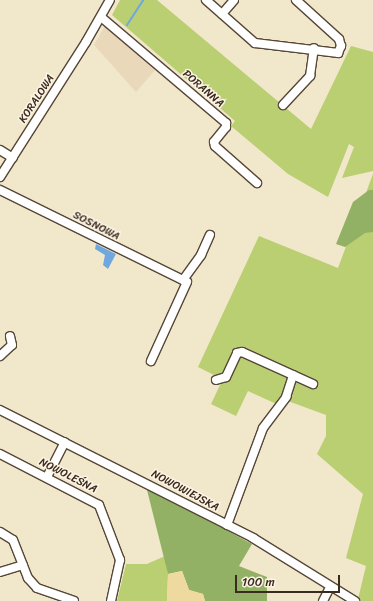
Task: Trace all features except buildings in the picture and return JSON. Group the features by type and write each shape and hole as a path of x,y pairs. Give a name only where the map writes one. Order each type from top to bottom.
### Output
{"street":[{"name":"KORALOWA","path":"0,177 92,32 110,0"},
{"path":"206,0 255,43 314,48 335,54 340,50 340,42 296,0"},
{"path":"222,14 234,0"},
{"name":"PORANNA","path":"101,17 226,123 226,128 214,142 215,146 257,184"},
{"path":"283,105 310,76 314,48"},
{"path":"0,150 13,158"},
{"name":"SOSNOWA","path":"0,190 183,280"},
{"path":"151,361 188,285 183,280 201,255 210,235"},
{"path":"0,356 12,345 10,336"},
{"path":"216,380 226,377 237,353 242,352 314,384"},
{"path":"227,525 263,428 286,397 293,375"},
{"name":"NOWOWIEJSKA","path":"0,410 227,525 258,542 355,601"},
{"path":"47,477 65,442"},
{"name":"NOWOLEŚNA","path":"0,454 99,505 120,560 111,601"},
{"path":"0,532 13,540 28,578 37,588 74,601"},
{"path":"0,572 23,565"},
{"path":"323,601 330,586"}],"shaded area":[{"path":"106,24 157,68 136,92 94,45"}],"green space":[{"path":"120,0 157,0 311,129 351,46 373,52 373,171 342,178 354,147 349,144 328,197 288,174 231,126 235,121 112,15"},
{"path":"373,174 373,601 362,601 358,599 366,566 346,558 363,494 317,454 326,436 326,415 288,401 283,407 248,391 236,416 211,404 221,383 218,377 198,367 259,236 338,268"},
{"path":"369,190 373,190 373,232 365,233 345,247 336,244 353,202"},
{"path":"146,486 252,544 239,566 267,577 267,601 205,601 203,594 189,590 182,571 168,574"},
{"path":"165,556 168,574 167,601 117,601 126,564 147,564"}],"sand":[{"path":"182,571 189,590 203,594 205,601 167,601 168,574"}],"water":[{"path":"96,244 116,254 108,269 103,265 105,255 95,249"}],"waterway":[{"path":"127,25 143,0"}]}
